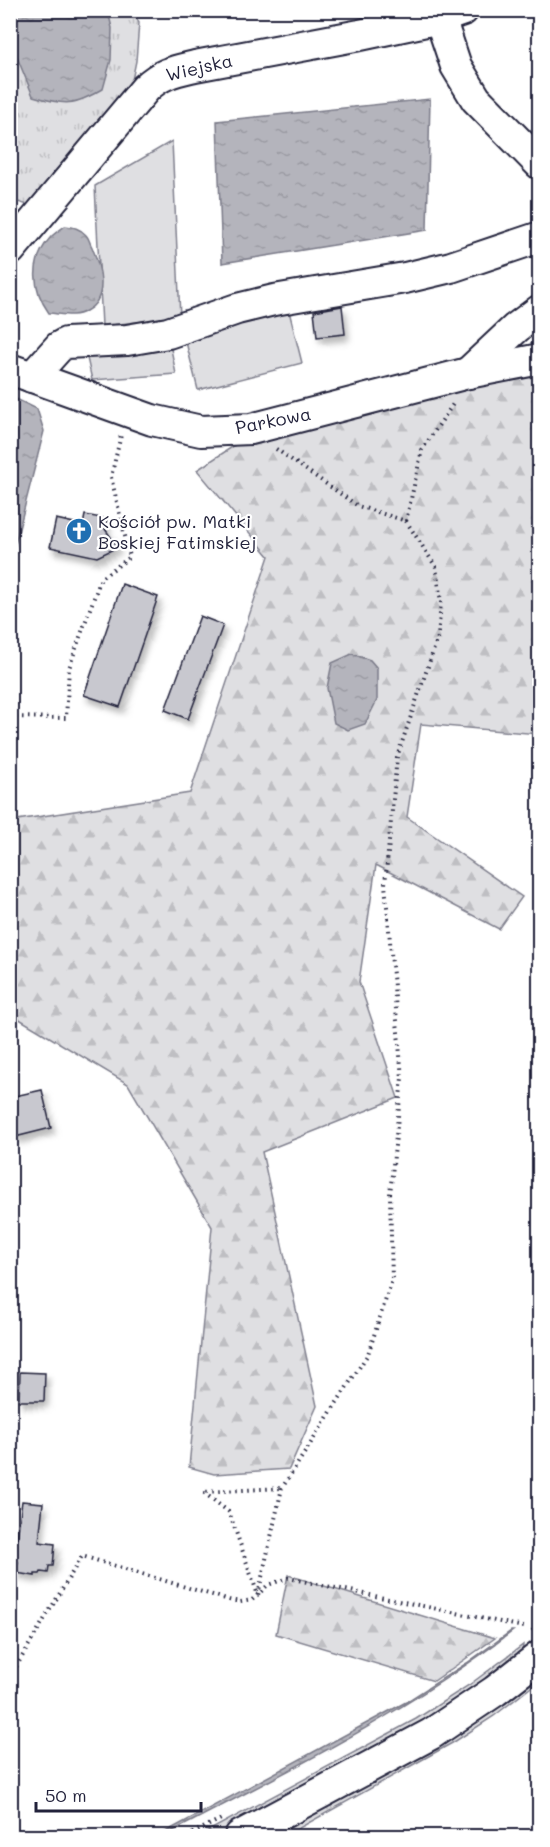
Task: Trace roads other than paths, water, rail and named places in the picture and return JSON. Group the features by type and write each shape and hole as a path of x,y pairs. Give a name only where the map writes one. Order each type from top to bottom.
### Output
{"street":[{"path":"452,14 456,66 476,99 500,126 540,164"},
{"name":"Wiejska","path":"10,250 146,88 158,77 195,66 452,14"},
{"path":"21,373 66,343 127,340 168,333 237,309 274,300 405,278 452,267 540,237"},
{"path":"468,373 516,328 540,310"},
{"name":"Parkowa","path":"21,373 152,420 201,431 251,429 468,373 540,358"},
{"path":"240,1836 431,1734 495,1692 540,1656"}],"water":[{"path":"10,11 108,11 112,28 111,60 103,89 84,99 69,103 54,102 33,96 12,45"},
{"path":"430,99 427,230 222,263 217,121"},
{"path":"65,226 79,229 87,236 98,263 101,282 98,299 93,306 82,313 73,315 49,313 39,294 36,275 36,266 44,247 52,236"},
{"path":"14,398 37,409 44,431 11,560 10,399"},
{"path":"352,654 370,660 377,668 377,700 365,724 348,730 334,723 327,688 332,663"},
{"path":"513,1631 473,1660 431,1688 346,1739 169,1833 158,1836 406,1702 467,1663"}],"place":[{"name":"Kościół pw. Matki Boskiej Fatimskiej","path":"79,531"}]}
